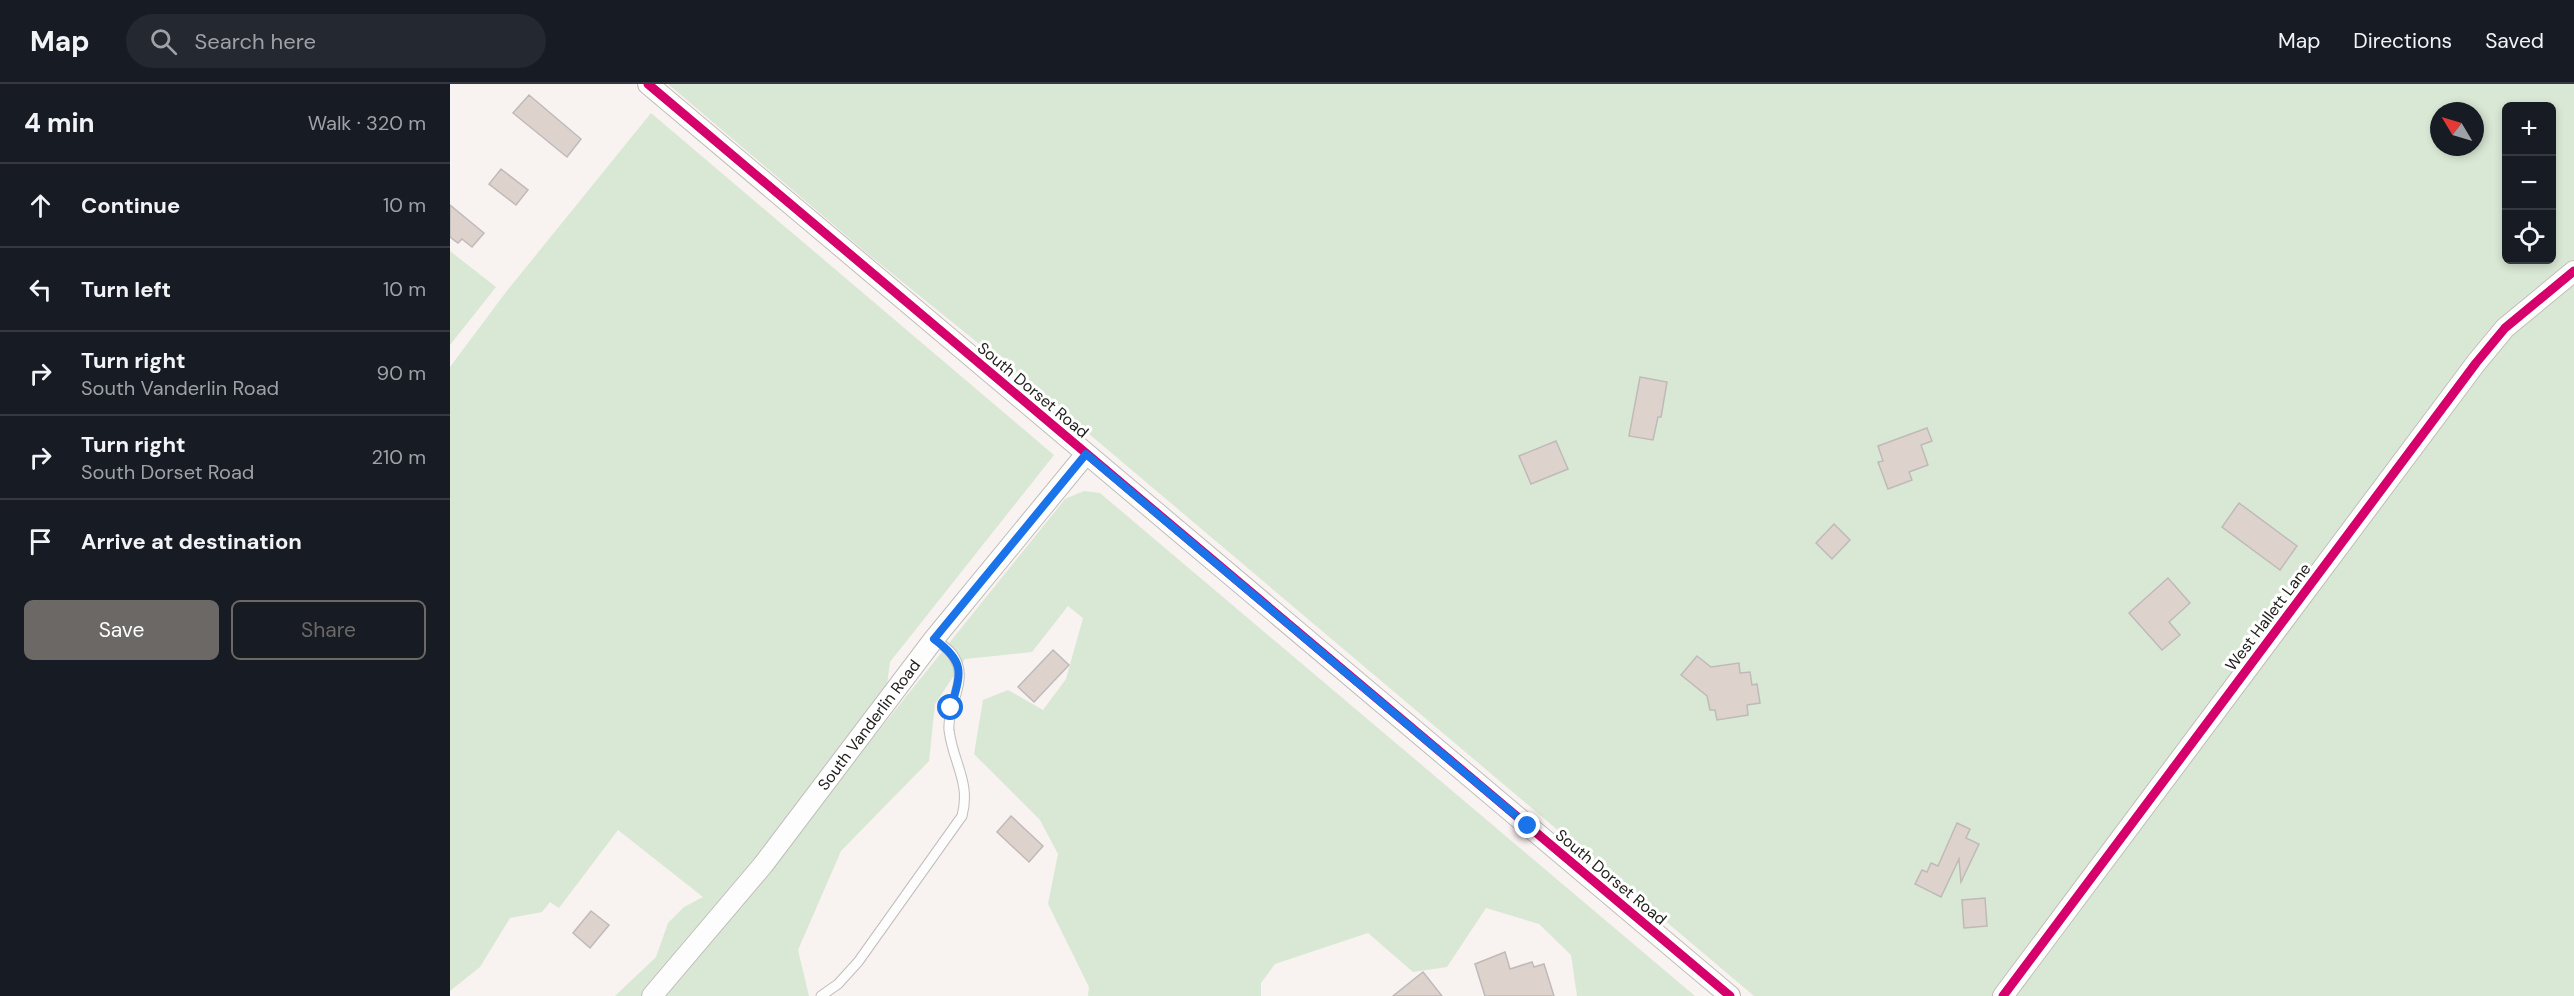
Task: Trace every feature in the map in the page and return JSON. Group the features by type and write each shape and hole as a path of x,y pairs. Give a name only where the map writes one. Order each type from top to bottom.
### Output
{"street":[{"name":"South Dorset Road","path":"648,84 1730,996"},
{"name":"West Hallett Lane","path":"2003,996 2476,363 2505,328 2574,271"},
{"name":"South Vanderlin Road","path":"652,996 764,865 934,639 1086,454"}],"lane":[{"path":"821,996 838,984 858,962 962,816 966,800 965,784 949,728 959,669 953,653 934,639"}],"green space":[{"path":"668,84 2574,84 2574,996 1754,996 1056,406 869,255"},
{"path":"651,113 1054,455 890,662 887,685 760,857 644,996 615,996 656,957 668,923 684,907 703,897 618,830 559,908 550,902 542,912 510,918 480,967 450,991 450,367 506,292"},
{"path":"450,251 496,287 450,345"},
{"path":"1084,491 1100,493 1695,996 1577,996 1571,955 1539,924 1486,908 1447,967 1413,972 1368,933 1275,964 1261,983 1261,996 1088,996 1089,987 1048,904 1058,854 1040,820 974,754 983,700 1008,690 1043,710 1066,679 1083,618 1068,606 1032,652 965,659 935,704 929,761 841,851 798,950 809,996 665,996 1065,499"}],"building":[{"path":"529,95 581,139 567,157 513,113"},
{"path":"501,169 528,190 516,205 489,184"},
{"path":"450,205 484,233 472,247 462,239 458,243 450,237"},
{"path":"1640,377 1667,382 1661,417 1658,417 1653,440 1629,436"},
{"path":"1927,428 1932,441 1921,445 1928,465 1909,472 1912,480 1888,489 1878,462 1883,461 1878,446"},
{"path":"1556,441 1568,469 1531,484 1519,456"},
{"path":"2239,503 2297,546 2280,570 2222,527"},
{"path":"1834,524 1850,540 1832,559 1816,543"},
{"path":"2168,578 2190,603 2169,622 2180,635 2162,650 2129,613"},
{"path":"1053,650 1069,665 1034,702 1018,687"},
{"path":"1697,656 1711,667 1739,663 1740,673 1750,672 1752,685 1757,684 1760,703 1747,705 1748,715 1717,720 1715,710 1710,710 1707,696 1681,675"},
{"path":"1011,816 1043,846 1029,862 997,832"},
{"path":"1957,823 1970,829 1966,838 1979,844 1961,882 1959,859 1941,897 1915,884 1922,870 1927,872 1931,863 1938,866"},
{"path":"1985,898 1987,926 1964,928 1962,900"},
{"path":"591,911 609,925 590,948 573,933"},
{"path":"1505,952 1510,969 1532,962 1534,967 1544,964 1554,996 1485,996 1475,964"},
{"path":"1423,972 1442,996 1393,996"}],"cycle path":[{"path":"648,84 1730,996"},
{"path":"2003,996 2476,363 2505,328 2574,271"}],"route":[{"path":"951,708 959,669 953,653 934,639 1086,454 1528,826"}]}
